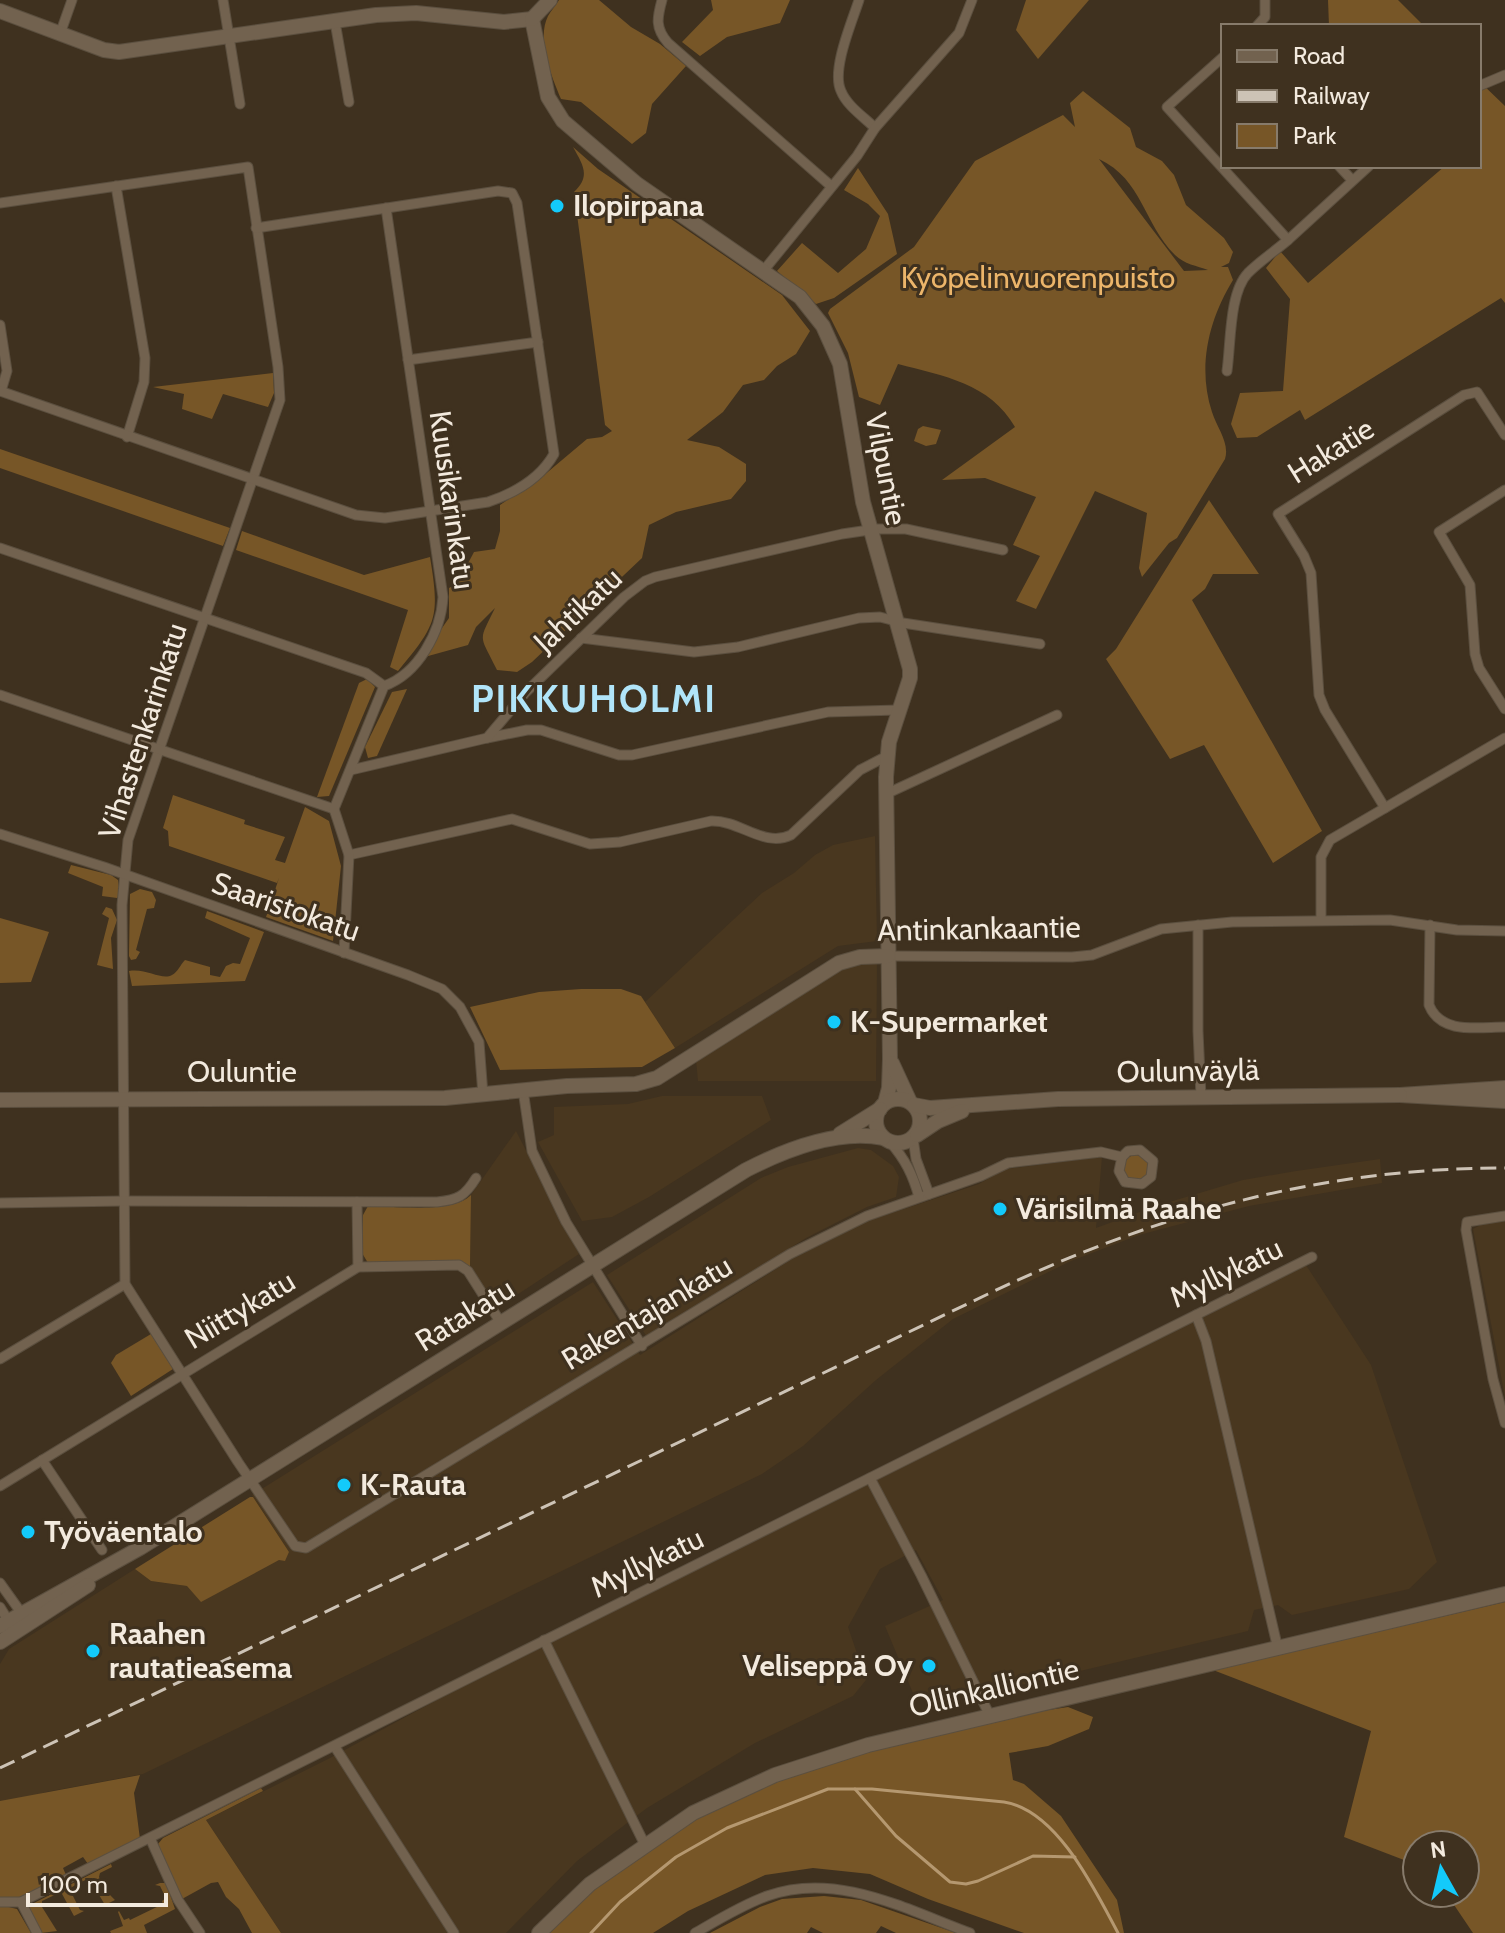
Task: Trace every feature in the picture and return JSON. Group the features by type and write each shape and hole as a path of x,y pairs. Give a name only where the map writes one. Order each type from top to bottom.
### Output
{"street":[{"path":"60,34 72,0"},
{"path":"223,0 240,104"},
{"path":"0,11 119,52 335,22 392,10 504,22 532,19 550,0"},
{"path":"662,0 658,32 831,186"},
{"path":"859,0 841,57 838,82 847,102 875,128"},
{"path":"764,270 875,128 959,33 972,0"},
{"path":"1259,24 1265,17 1265,0"},
{"name":"Vilpuntie","path":"532,19 548,97 563,121 637,184 764,270 809,306 838,356 856,472 910,669 887,756 890,1059 889,1088 883,1106"},
{"path":"335,22 349,102"},
{"path":"1221,59 1167,107 1221,166"},
{"path":"1481,85 1505,75"},
{"name":"Vihastenkarinkatu","path":"116,186 248,167 280,386 280,400 128,840 122,905 125,1284"},
{"path":"1222,168 1288,240"},
{"path":"1341,168 1352,180"},
{"path":"1227,371 1232,305 1246,275 1367,168"},
{"path":"0,203 116,186 145,358 144,382 127,437"},
{"path":"0,325 7,371 1,391 371,519 488,502 534,479 547,467 554,454 517,203 512,193 498,191 256,228"},
{"name":"Kuusikarinkatu","path":"351,770 384,686 400,680 433,639 442,615 443,597 386,208"},
{"path":"408,360 538,342"},
{"name":"Hakatie","path":"1385,808 1319,695 1311,573 1278,514 1464,395 1477,392 1505,435"},
{"path":"1505,490 1439,532 1470,585 1475,654 1479,668 1505,709"},
{"name":"Jahtikatu","path":"487,738 526,692 624,597 645,581 870,529 906,529 1003,550"},
{"path":"0,548 366,673 384,686"},
{"path":"581,638 694,652 738,647 859,618 880,617 1040,644"},
{"path":"0,695 334,809"},
{"path":"344,953 349,855 334,809 351,770 527,730 541,730 619,755 632,755 828,712 898,710"},
{"path":"886,794 1057,715"},
{"path":"1321,920 1321,857 1330,840 1505,738"},
{"path":"349,855 512,819 590,844 620,842 711,821 723,821 772,840 782,840 860,770 887,756"},
{"name":"Saaristokatu","path":"0,834 430,983 456,1000 479,1042 483,1095"},
{"name":"Antinkankaantie","path":"483,1095 646,1082 839,963 860,957 1082,956 1161,929 1321,920 1390,920 1457,930 1505,931"},
{"path":"1198,925 1201,1097"},
{"path":"1430,925 1429,1005 1433,1015 1452,1026 1505,1027"},
{"name":"Vilpuntie","path":"890,1059 912,1104"},
{"name":"Oulunväylä","path":"1416,1095 1505,1088"},
{"path":"523,1090 532,1151 566,1222 642,1346"},
{"name":"Ouluntie","path":"0,1100 445,1098 483,1095"},
{"name":"Oulunväylä","path":"912,1104 930,1108 1058,1099 1381,1095 1505,1101"},
{"path":"895,1099 912,1104 918,1110 921,1123 914,1137 924,1195 904,1159 877,1127 883,1106 895,1099"},
{"name":"Oulunväylä","path":"914,1137 938,1121 977,1105"},
{"name":"Ratakatu","path":"824,1141 849,1129 883,1106"},
{"name":"Ratakatu","path":"0,1642 8,1626 140,1548 746,1170 772,1157 824,1141 861,1134 886,1140"},
{"path":"886,1140 902,1143 914,1137"},
{"name":"Rakentajankatu","path":"250,1480 295,1546 306,1548 790,1254 867,1216 981,1176 1008,1163 1101,1152 1122,1157"},
{"path":"0,1203 450,1201 464,1196 476,1178"},
{"path":"357,1202 358,1267"},
{"path":"1505,1216 1467,1222 1466,1237 1493,1379 1505,1423"},
{"name":"Myllykatu","path":"0,1902 21,1902 1312,1257"},
{"name":"Niittykatu","path":"0,1486 358,1267 459,1265 468,1271 501,1323"},
{"path":"0,1359 125,1284 250,1480"},
{"path":"1196,1315 1206,1341 1278,1649"},
{"path":"42,1460 102,1550"},
{"path":"870,1478 990,1716"},
{"path":"0,1583 25,1618"},
{"name":"Ollinkalliontie","path":"539,1933 590,1884 645,1845 693,1813 775,1775 868,1745 1505,1594"},
{"path":"0,1607 8,1626"},
{"path":"544,1640 645,1845"},
{"path":"335,1747 454,1933"},
{"path":"150,1838 178,1900 200,1933"},
{"path":"695,1933 769,1895 826,1888 871,1896 970,1933"},
{"path":"21,1902 37,1933"}],"shaded area":[{"path":"875,836 877,941 838,946 675,1048 645,1002 762,893 833,845"},
{"path":"877,962 876,1081 698,1081 696,1060 831,974 853,964"},
{"path":"662,1096 762,1096 771,1120 612,1217 582,1221 538,1142 554,1135 554,1107 628,1104"},
{"path":"516,1131 579,1254 497,1308 470,1267 471,1195"},
{"path":"858,1148 871,1150 893,1166 899,1177 896,1197 867,1207 806,1238 647,1337 607,1275 761,1178 788,1167"},
{"path":"1102,1157 1096,1228 1243,1180 1296,1171 1380,1159 1382,1183 1249,1206 1139,1235 1071,1261 953,1319 876,1380 803,1446 762,1474 143,1774 46,1792 0,1807 0,1664 9,1649 135,1569 151,1581 187,1586 285,1560 289,1552 252,1495 593,1282 640,1355 792,1259 868,1221 979,1184 1005,1169"},
{"path":"1505,1219 1505,1397 1473,1229 1488,1221"},
{"path":"1304,1262 1371,1365 1437,1562 1409,1589 1292,1615 1278,1605 1254,1610 1248,1631 996,1691 915,1698 885,1626 943,1600 916,1550 880,1569 848,1627 866,1680 853,1696 755,1743 647,1808 577,1861 506,1933 281,1933 206,1820 330,1758 564,1631"}],"green space":[{"path":"559,0 599,0 686,66 652,104 646,133 632,144 581,102 561,99 544,47 548,16"},
{"path":"711,0 790,0 780,23 727,37 700,56 682,42 713,10"},
{"path":"1026,0 1089,0 1038,59 1016,30"},
{"path":"1328,0 1398,0 1422,24 1329,24"},
{"path":"1481,83 1505,106 1505,303 1501,298 1305,420 1300,410 1257,437 1237,438 1231,424 1240,393 1283,391 1290,299 1266,268 1280,251 1308,283 1443,168 1481,168"},
{"name":"Kyöpelinvuorenpuisto","path":"1083,91 1130,128 1136,147 1162,161 1174,175 1186,205 1224,238 1233,252 1229,263 1221,267 1228,267 1233,280 1217,311 1206,361 1208,395 1226,453 1177,538 1169,543 1142,577 1139,568 1147,513 1095,491 1036,609 1016,601 1040,556 1013,545 1036,497 985,478 942,480 1015,427 1005,412 979,391 964,384 898,364 880,405 859,397 848,353 828,313 914,247 975,161 1063,115 1075,127 1070,103","holes":["1099,159 1114,168 1134,190 1164,243 1175,255 1186,263 1208,270 1184,271"]},
{"path":"573,147 598,169 782,295 810,331 796,354 777,366 764,380 743,385 723,412 687,440 719,447 746,464 746,481 731,499 676,512 649,525 642,558 532,662 517,672 497,670 484,643 483,633 495,608 476,627 468,645 421,658 449,618 449,588 457,584 474,552 495,549 500,531 500,505 543,476 587,439 602,437 612,431 605,425 574,192 582,181 584,170"},
{"path":"858,168 888,214 897,254 834,298 816,304 777,271 802,243 838,273 866,249 880,216 868,204 844,190"},
{"path":"273,373 274,393 268,407 223,394 212,419 182,409 184,394 153,387"},
{"path":"923,426 941,430 936,444 926,446 914,441 918,429"},
{"path":"0,449 230,528 223,546 0,468"},
{"path":"1209,500 1259,574 1213,574 1205,589 1192,600 1322,831 1273,863 1204,745 1170,759 1106,659 1116,649"},
{"path":"242,531 364,575 430,557 435,607 428,630 398,671 390,667 408,610 236,550"},
{"path":"367,679 375,687 329,796 317,797 359,683"},
{"path":"407,689 377,756 368,758 365,747 392,692"},
{"path":"173,795 285,837 275,860 285,863 305,807 329,821 341,866 333,941 266,917 279,878 277,883 169,846 168,831 163,828"},
{"path":"71,865 111,875 118,880 120,895 117,898 102,896 103,887 68,873"},
{"path":"140,889 152,892 156,900 154,908 147,909 136,950 140,952 136,959 131,960 130,894"},
{"path":"106,907 112,909 117,920 111,938 113,969 97,965 109,918 102,914"},
{"path":"207,911 264,932 245,981 132,986 129,971 168,976 176,972 185,960 210,967 210,975 220,977 226,966 240,964 250,938 205,918"},
{"path":"0,918 49,932 31,982 0,983"},
{"path":"621,989 641,996 675,1048 642,1067 500,1070 470,1007 539,992"},
{"path":"1136,1155 1145,1159 1149,1168 1145,1177 1136,1181 1127,1177 1123,1168 1127,1159"},
{"path":"471,1195 470,1267 461,1261 368,1263 362,1253 363,1215 368,1206 437,1207 451,1205"},
{"path":"151,1334 173,1369 131,1396 111,1363 116,1355"},
{"path":"253,1497 289,1552 285,1561 279,1560 201,1602 187,1586 151,1581 135,1569"},
{"path":"1505,1602 1505,1933 1473,1933 1457,1909 1481,1909 1481,1829 1401,1829 1401,1859 1344,1837 1371,1731 1213,1670"},
{"path":"1068,1707 1093,1717 1089,1729 1048,1746 1009,1753 1013,1780 1024,1784 1061,1816 1117,1900 1124,1933 1024,1933 928,1899 870,1874 813,1868 765,1875 688,1911 653,1933 544,1933 615,1872 700,1817 804,1767"},
{"path":"140,1775 134,1793 140,1839 88,1864 83,1857 63,1868 66,1875 22,1897 0,1897 0,1801"},
{"path":"261,1788 263,1791 206,1820 281,1933 252,1933 239,1909 226,1897 218,1882 182,1899 158,1844 163,1838"},
{"path":"111,1864 112,1867 100,1873 99,1877 108,1896 115,1900 105,1905 89,1878 72,1887 71,1892 80,1910 84,1911 74,1916 61,1892 42,1901 42,1907 57,1931 41,1933 30,1905"},
{"path":"166,1883 175,1909 144,1925 147,1933 111,1933 123,1926 119,1911 124,1920 130,1920 163,1904 166,1898 160,1886 155,1885"},
{"path":"824,1896 861,1900 956,1933 896,1933 881,1926 876,1933 823,1933 811,1927 807,1933 710,1933 782,1899"},
{"path":"0,1905 17,1909 31,1933 0,1933"}],"waterway":[{"path":"591,1933 620,1902 676,1857 727,1828 828,1789 872,1789 1004,1802 1023,1808 1041,1820 1072,1854 1118,1933"},
{"path":"855,1789 896,1836 950,1882 966,1884 978,1881 1033,1856 1075,1857"}],"railway":[{"path":"0,1768 988,1294 1113,1241 1239,1201 1304,1187 1369,1176 1505,1168"}],"place":[{"name":"Ilopirpana","path":"557,206"},
{"name":"K-Supermarket","path":"834,1022"},
{"name":"Värisilmä Raahe","path":"1000,1209"},
{"name":"K-Rauta","path":"344,1485"},
{"name":"Työväentalo","path":"28,1532"},
{"name":"Raahen rautatieasema","path":"93,1651"},
{"name":"Veliseppä Oy","path":"929,1666"}],"district":[{"name":"PIKKUHOLMI","path":"594,699"}]}
